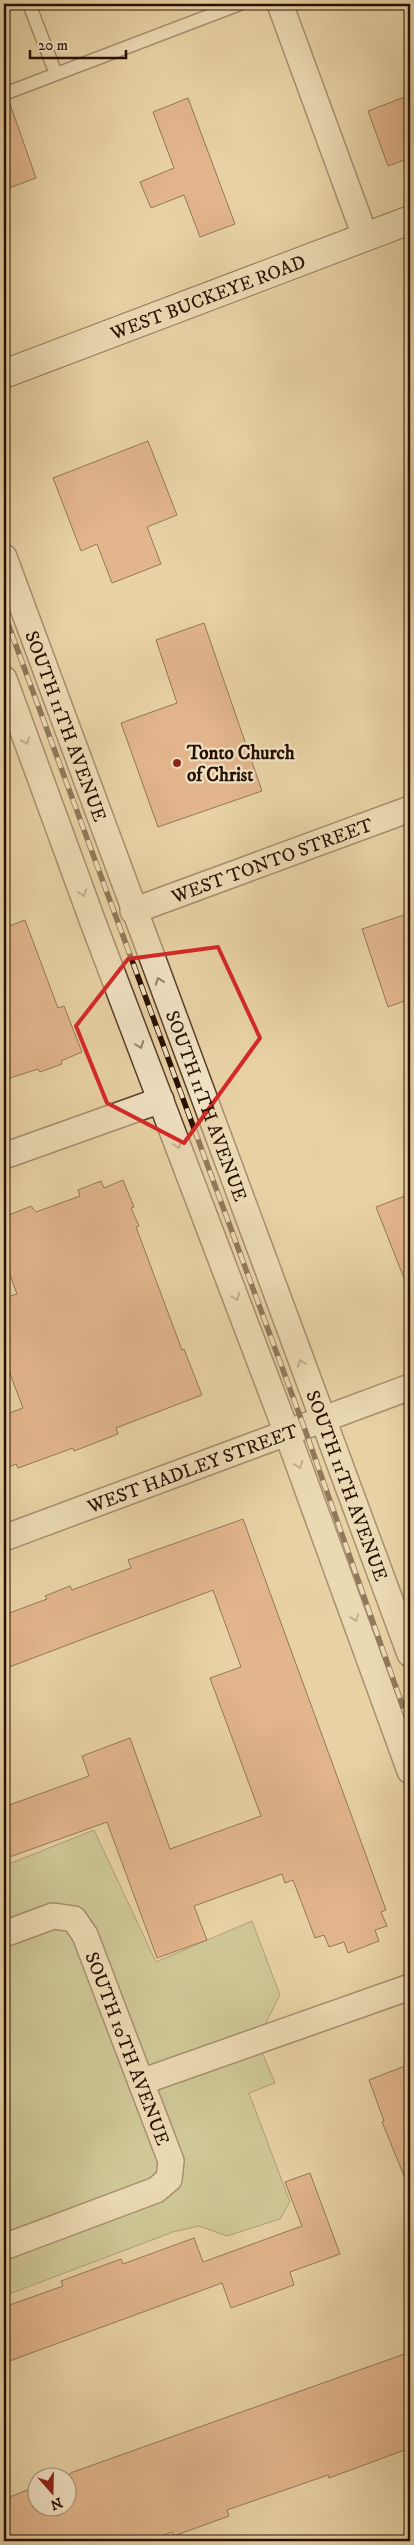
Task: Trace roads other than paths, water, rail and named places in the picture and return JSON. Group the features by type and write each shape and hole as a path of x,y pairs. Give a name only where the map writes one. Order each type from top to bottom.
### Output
{"main road":[{"name":"WEST BUCKEYE ROAD","path":"4,374 410,220"}],"street":[{"path":"280,4 365,236"},
{"name":"SOUTH 11TH AVENUE","path":"4,558 133,911 410,1654"},
{"name":"SOUTH 11TH AVENUE","path":"4,679 160,1100 288,1433 410,1772"},
{"name":"WEST TONTO STREET","path":"133,911 410,809"},
{"path":"4,1156 160,1100"},
{"name":"WEST HADLEY STREET","path":"4,1538 410,1387"},
{"name":"SOUTH 10TH AVENUE","path":"4,1934 53,1916 74,1919 85,1935 171,2161 169,2179 156,2190 4,2247"},
{"path":"141,2082 410,1987"}],"lane":[{"path":"30,4 56,74"},
{"path":"4,94 240,4"}],"railway":[{"path":"4,613 304,1427 410,1727"}],"place":[{"name":"Tonto Church of Christ","path":"177,763"}]}
